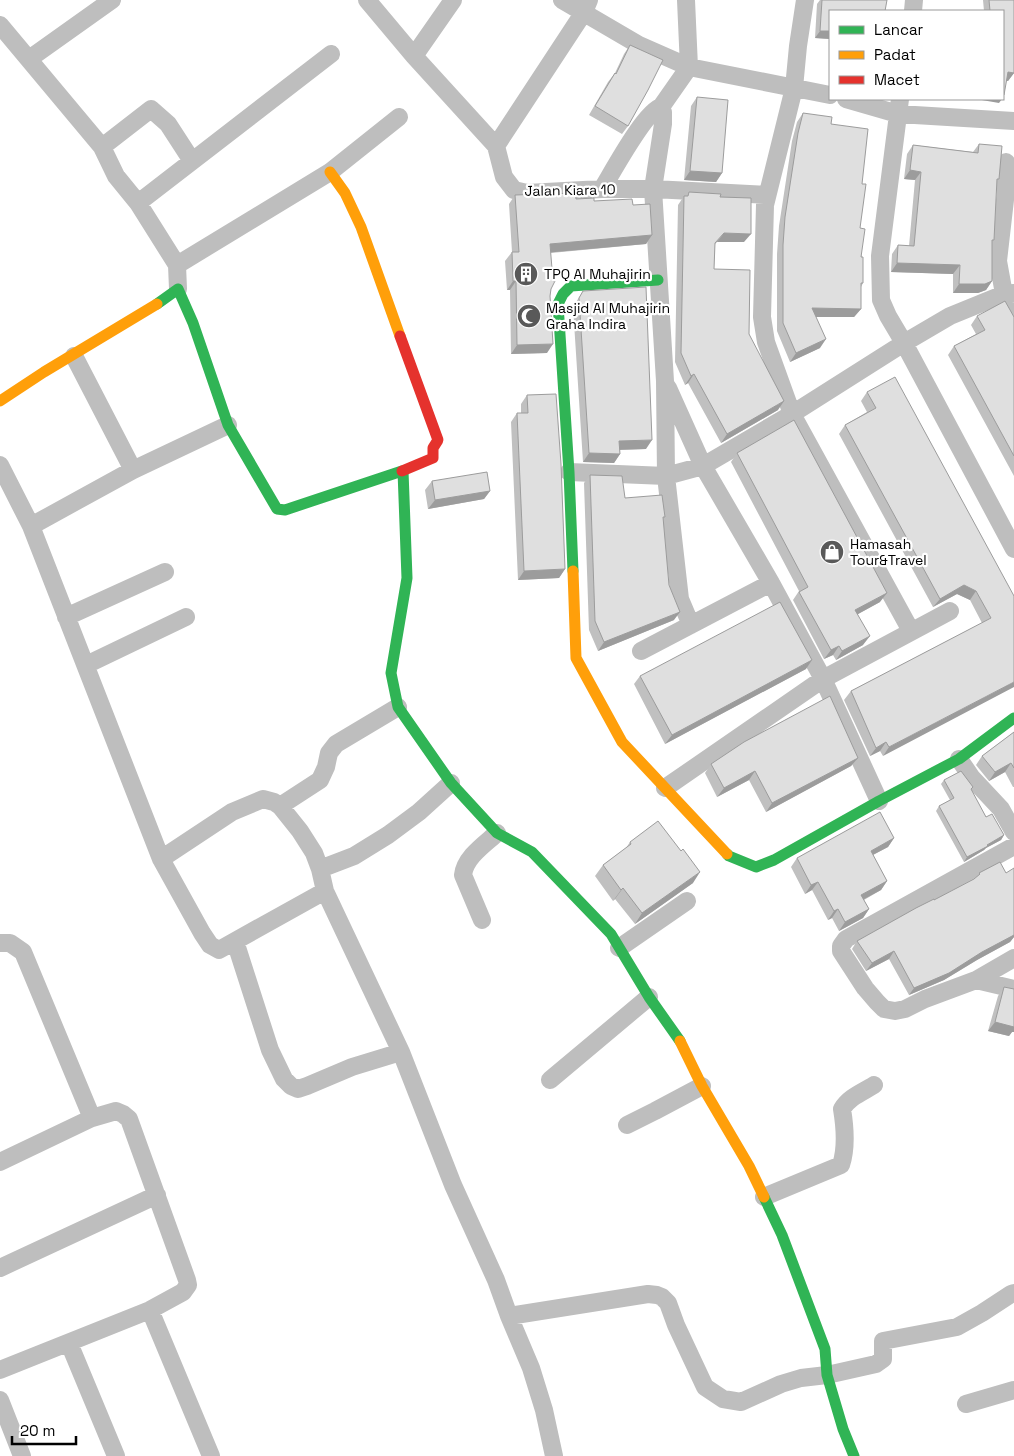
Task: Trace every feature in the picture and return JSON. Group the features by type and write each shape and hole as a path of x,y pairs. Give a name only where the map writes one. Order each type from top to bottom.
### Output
{"street":[{"path":"29,59 112,0"},
{"name":"Jalan Kiara 10","path":"367,0 414,56 496,146 504,177 514,190 526,193 602,189 653,189 767,195"},
{"path":"414,56 453,0"},
{"path":"562,0 587,6 639,45 689,67 829,95"},
{"path":"602,189 646,119 656,108 661,107 689,67 686,0"},
{"path":"805,0 794,88 765,204 762,317 766,342 792,414 911,631"},
{"path":"496,146 587,6"},
{"path":"0,25 102,147 116,176 138,203 176,264 178,289 193,324 228,425 277,509 284,510 403,471 433,458 433,448 438,440 361,227 345,193 330,172"},
{"path":"138,203 331,54"},
{"path":"854,100 1014,121"},
{"path":"899,106 880,256 881,300 1014,548"},
{"path":"661,107 663,124 653,189 665,380 666,476 680,599 691,625"},
{"path":"102,147 151,109 168,124 192,161"},
{"path":"176,264 330,172 399,118"},
{"path":"1006,162 1010,191 998,261 1014,313"},
{"path":"658,280 571,286 558,304 569,472 576,658 622,742 729,856 756,867 774,860 959,759 1014,718"},
{"path":"0,401 24,384 156,306 178,289"},
{"path":"569,472 666,476 703,466 792,414 950,316 1009,293"},
{"path":"74,356 133,470"},
{"path":"665,380 703,466 771,583 823,680 879,801"},
{"path":"31,526 133,470 228,425"},
{"path":"0,465 31,526 161,859 202,934 210,945 219,950 325,891"},
{"path":"403,471 407,578 391,673 398,707 451,783 498,833 532,852 611,934 649,997 680,1038 702,1086 749,1166 782,1235 825,1350 827,1375 843,1429 854,1456"},
{"path":"66,617 165,572"},
{"path":"641,651 771,583"},
{"path":"665,788 823,680 950,611"},
{"path":"86,665 186,617"},
{"path":"280,806 320,780 329,753 336,744 398,707"},
{"path":"959,759 972,778 1001,809 1014,832"},
{"path":"320,869 354,856 388,835 419,812 451,783"},
{"path":"161,859 232,812 263,799 280,806 300,831 314,853 325,891 401,1052 453,1185 496,1280 531,1368 544,1410 554,1456"},
{"path":"482,920 463,875 464,867 472,856 498,833"},
{"path":"1014,846 846,939 841,946 841,951 846,960 865,988 884,1009 895,1011 905,1009 976,980 1014,958"},
{"path":"619,948 687,901"},
{"path":"235,941 270,1050 284,1079 290,1086 298,1089 352,1067 401,1052"},
{"path":"0,943 10,943 24,952 92,1118"},
{"path":"976,980 1014,989"},
{"path":"550,1080 649,997"},
{"path":"764,1197 841,1165 844,1155 844,1116 842,1108 854,1097 874,1085"},
{"path":"627,1125 702,1086"},
{"path":"0,1162 92,1118 116,1111 123,1114 129,1119 188,1285 183,1292 150,1310 0,1370"},
{"path":"0,1268 157,1196"},
{"path":"509,1316 648,1294 657,1295 662,1297 668,1304 705,1387 723,1399 741,1402 781,1384 801,1378 827,1375 876,1364 883,1359 883,1341 957,1326 1014,1293"},
{"path":"150,1310 211,1456"},
{"path":"69,1343 116,1456"},
{"path":"966,1404 1014,1390"},
{"path":"0,1400 22,1456"}],"building":[{"path":"822,0 887,0 885,10 829,10 829,31 820,31"},
{"path":"989,0 1014,0 1014,73 1008,72 1004,95 1004,10 990,10"},
{"path":"630,45 663,60 628,126 595,106 616,74"},
{"path":"697,97 728,100 722,173 690,171"},
{"path":"803,113 832,117 831,124 868,129 862,184 866,184 860,228 865,229 861,257 863,257 863,283 861,283 861,309 812,308 826,339 796,353 783,323 783,245 785,217 798,133"},
{"path":"979,144 1002,146 999,179 997,179 994,240 992,240 992,281 985,284 959,284 960,265 897,263 898,245 914,246 921,172 910,170 913,145 978,153"},
{"path":"689,192 721,194 720,197 751,198 751,234 724,233 715,243 714,269 750,270 749,334 784,401 727,434 694,374 691,376 681,353 684,196 688,196"},
{"path":"575,193 576,199 594,198 594,201 632,199 633,205 650,204 652,235 550,244 553,281 555,281 550,296 553,344 517,345 516,281 513,281 512,252 519,252 515,195"},
{"path":"646,287 652,440 619,441 620,454 589,453 579,298 583,291"},
{"path":"1005,301 1014,317 1014,456 954,346 985,330 977,316"},
{"path":"895,377 1014,596 1014,682 889,747 886,742 876,748 851,691 991,618 976,591 964,585 940,599 845,425 876,408 867,392"},
{"path":"556,394 565,569 524,571 517,413 528,413 527,395"},
{"path":"794,420 887,593 855,610 870,636 842,651 839,646 831,650 799,592 808,587 737,453"},
{"path":"487,472 490,491 435,500 432,481"},
{"path":"590,475 622,476 625,498 662,495 669,585 680,612 604,642 595,621"},
{"path":"780,602 812,660 672,735 640,676"},
{"path":"830,696 858,758 772,803 755,771 724,788 711,764 744,742"},
{"path":"1014,732 1014,768 1011,763 995,772 982,756"},
{"path":"961,771 973,787 971,789 986,817 992,814 1004,835 967,857 939,806 954,798 944,780"},
{"path":"880,812 894,838 871,851 887,881 861,895 869,909 845,922 838,909 834,911 818,882 811,885 797,858"},
{"path":"658,821 700,872 642,913 623,888 621,890 603,865"},
{"path":"1000,862 1006,873 1014,868 1014,935 949,973 914,988 894,951 872,963 857,941 916,908 974,879 979,873"},
{"path":"1004,987 1014,989 1014,1027 995,1022"}],"traffic: fast":[{"path":"573,571 569,472 558,304 563,294 571,286 658,280"},
{"path":"157,304 178,289 193,323 228,425 277,509 285,510 402,471"},
{"path":"403,471 407,578 391,673 398,707 451,783 497,833 532,852 611,934 649,997 680,1041"},
{"path":"727,854 756,867 774,860 959,759 1014,718"},
{"path":"764,1197 782,1235 825,1349 827,1375 843,1429 854,1456"}],"traffic: slow":[{"path":"330,172 345,193 361,227 400,336"},
{"path":"0,401 44,372 157,304"},
{"path":"573,571 576,658 622,742 727,854"},
{"path":"680,1041 702,1086 749,1166 764,1197"}],"traffic: jam":[{"path":"400,336 438,440 433,448 433,458 402,471"}],"place":[{"name":"TPQ Al Muhajirin","path":"526,274"},
{"name":"Masjid Al Muhajirin Graha Indira","path":"529,316"},
{"name":"Hamasah Tour&Travel","path":"832,552"}]}
